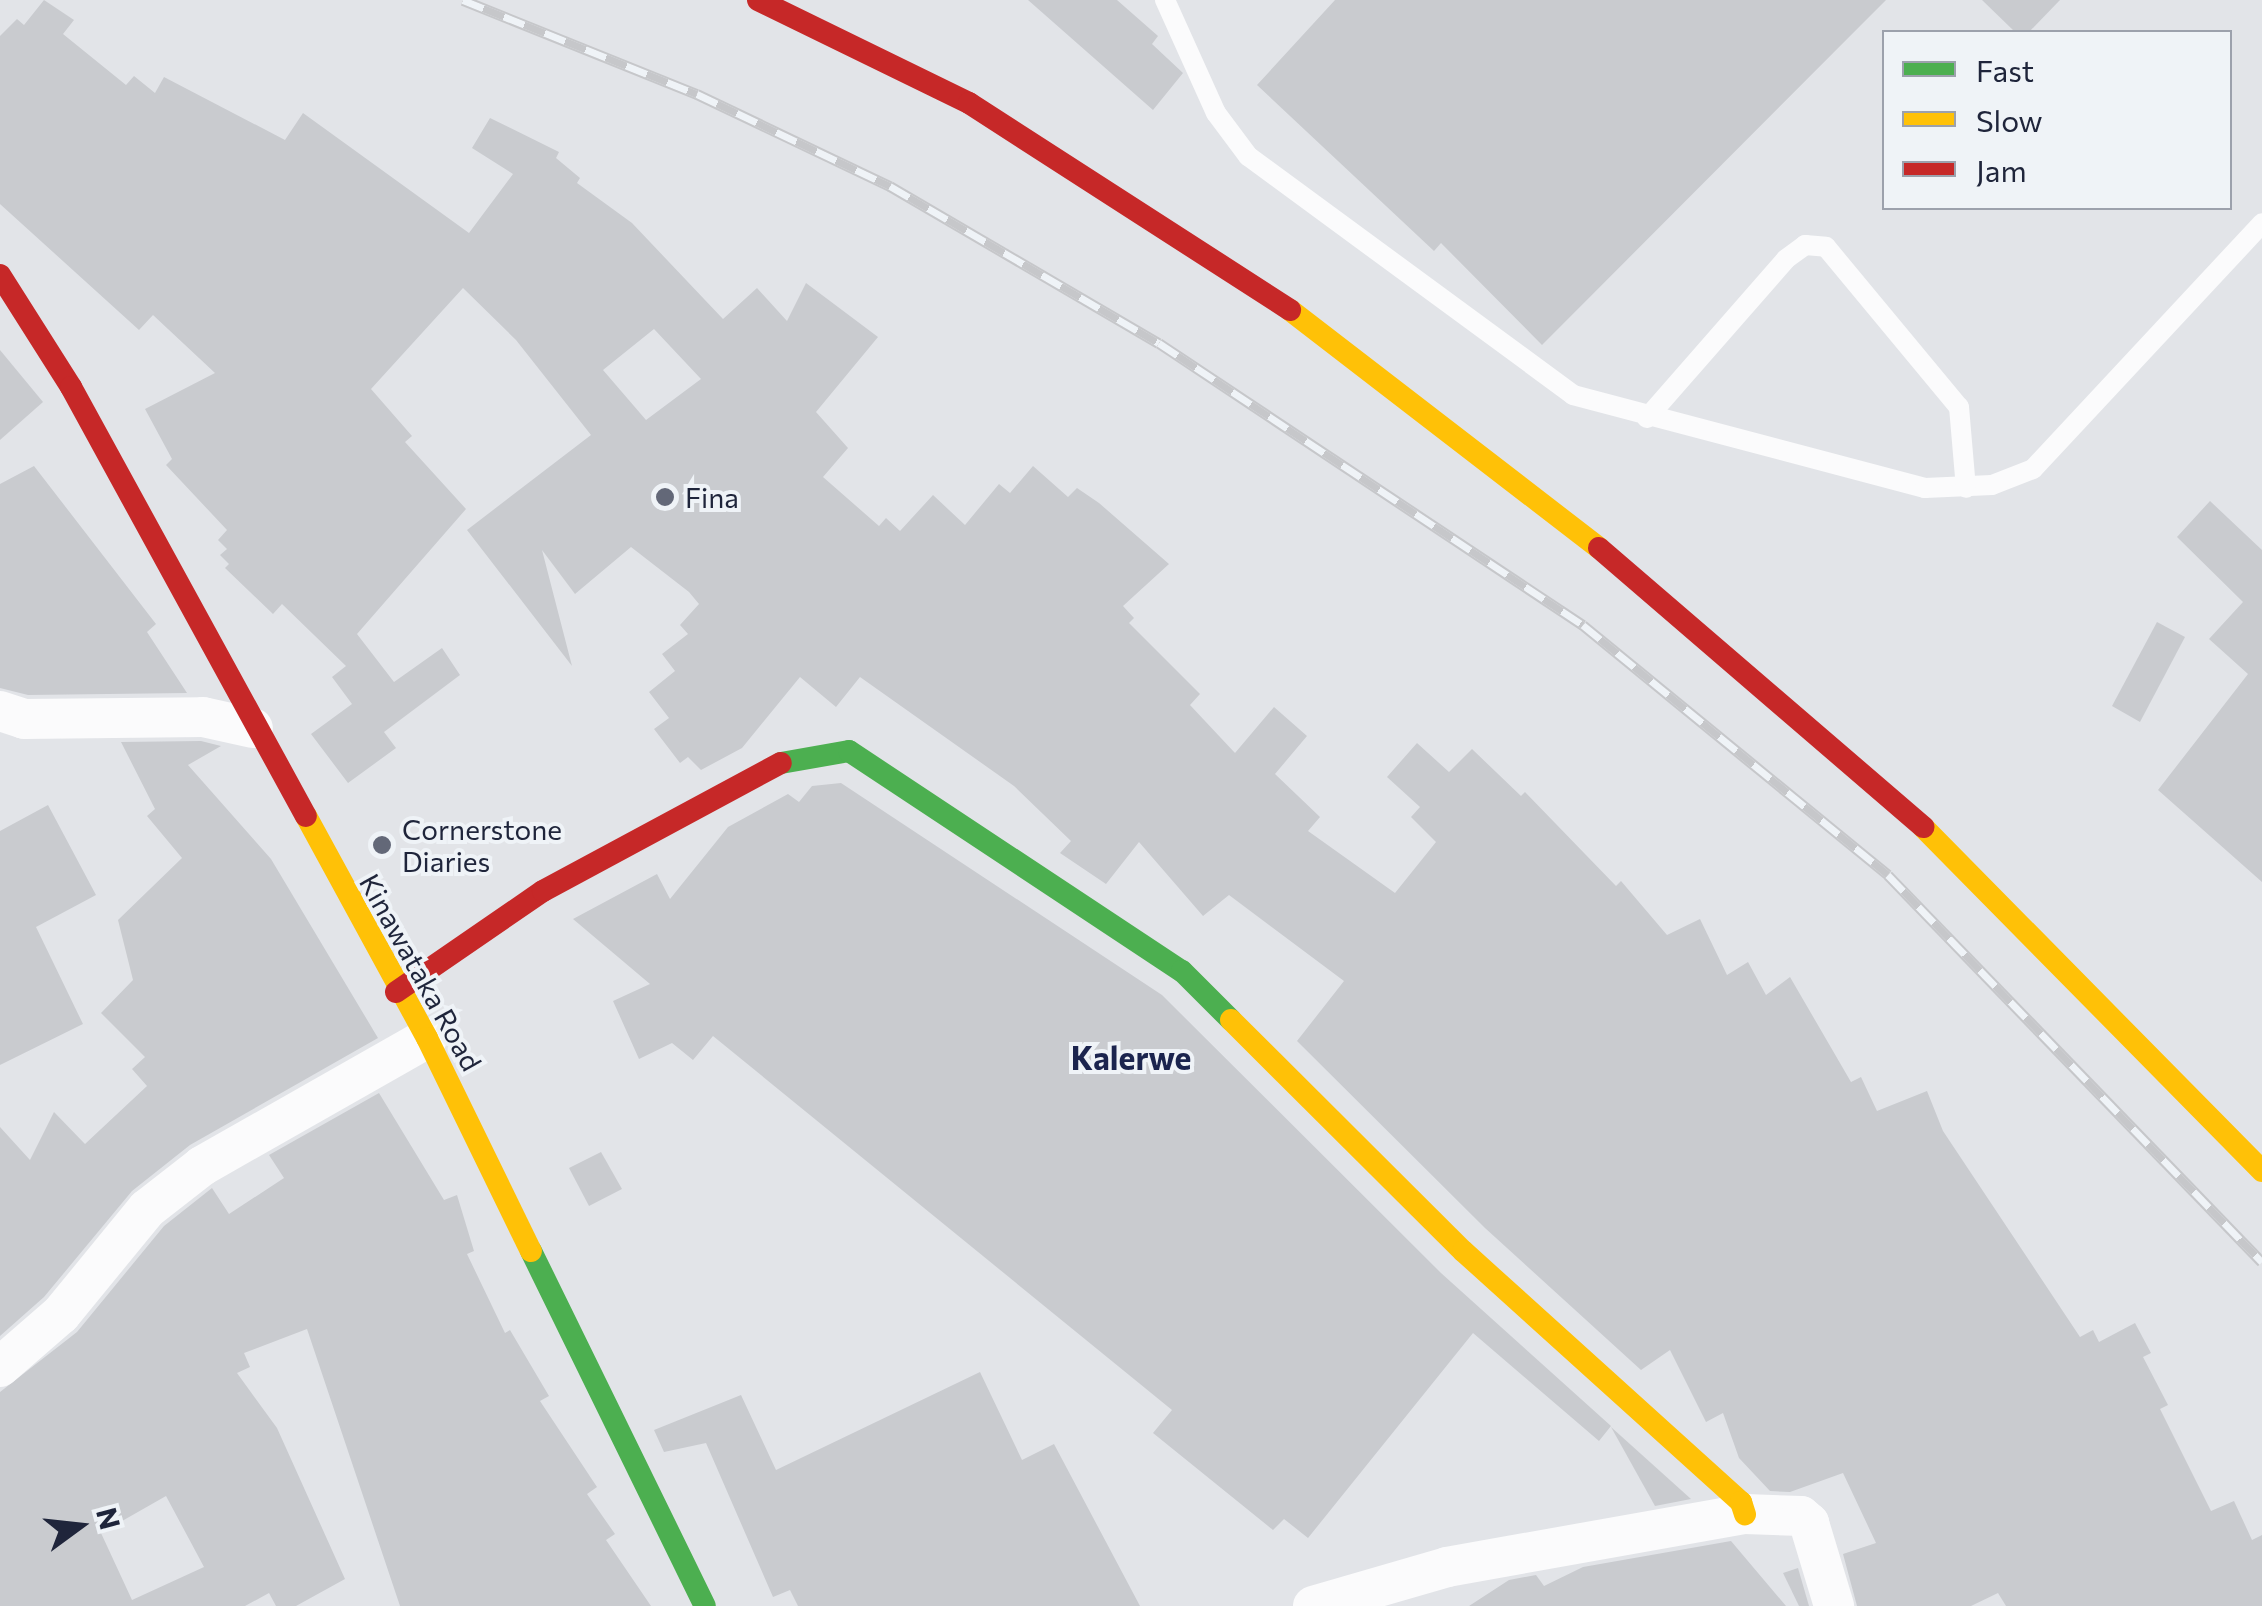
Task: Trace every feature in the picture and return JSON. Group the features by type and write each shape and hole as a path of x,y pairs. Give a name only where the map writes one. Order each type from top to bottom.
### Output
{"street":[{"path":"758,0 969,103 1309,322 1610,556 1966,864 2262,1171"},
{"name":"Kinawataka Road","path":"0,276 71,387 396,992 427,1038 706,1606"},
{"path":"0,711 24,719 202,717 253,728"},
{"path":"396,992 542,891 759,774 816,750 850,751 1182,971 1463,1252 1741,1502 1745,1514"},
{"path":"0,1367 61,1314 147,1210 202,1166 427,1038"},
{"path":"1313,1606 1447,1566 1745,1514 1801,1516 1809,1523 1834,1606"}],"lane":[{"path":"1165,0 1216,113 1248,156 1573,395 1647,418 1752,438 1924,488 1966,488 2033,470 2262,223"},
{"path":"1647,418 1786,259 1805,246 1826,246 1959,407 1966,488"}],"building":[{"path":"44,0 74,20 63,34 126,85 134,76 155,93 164,77 285,140 303,113 469,233 513,174 472,148 490,118 559,152 556,158 580,178 577,183 632,223 723,319 757,288 787,321 806,283 878,337 816,412 848,448 823,477 879,526 886,518 900,531 933,495 965,525 999,484 1010,493 1033,466 1068,497 1077,488 1099,503 1169,564 1123,606 1134,618 1129,623 1200,694 1190,705 1235,753 1274,707 1307,736 1275,774 1320,817 1308,831 1395,893 1436,842 1411,817 1420,807 1387,777 1417,743 1449,772 1472,749 1521,796 1525,792 1616,886 1621,881 1667,935 1700,919 1727,975 1748,962 1766,995 1790,977 1851,1082 1861,1077 1877,1111 1927,1091 1943,1131 2080,1337 2093,1330 2099,1342 2135,1323 2151,1353 2143,1357 2168,1405 2160,1409 2211,1511 2234,1501 2252,1540 2262,1535 2262,1606 2006,1606 1998,1593 1971,1606 1857,1606 1843,1554 1876,1543 1843,1473 1790,1492 1770,1491 1739,1458 1723,1413 1706,1422 1670,1350 1641,1370 1485,1228 1297,1041 1344,981 1229,895 1203,916 1139,842 1106,884 1060,853 1071,841 1014,786 860,677 836,707 800,677 742,748 701,770 688,757 680,763 654,729 669,718 649,692 675,671 662,654 688,634 680,625 699,604 689,592 631,547 575,594 542,550 572,666 467,530 591,435 516,340 463,288 371,389 412,436 405,442 466,509 357,634 394,682 442,648 460,675 384,732 396,748 348,783 311,734 352,704 332,677 346,666 282,604 273,614 225,568 229,564 220,555 227,549 218,540 227,530 166,465 172,459 145,409 215,373 153,315 139,330 0,204 0,36 17,19 24,25","holes":["654,329 701,379 646,420 603,370"]},
{"path":"1028,0 1117,0 1158,36 1152,44 1183,73 1153,110"},
{"path":"1335,0 1886,0 1542,345 1441,243 1434,251 1257,85"},
{"path":"1982,0 2060,0 2031,30 2013,30"},
{"path":"0,350 43,402 0,440"},
{"path":"34,466 156,624 147,632 187,693 28,695 0,688 0,484"},
{"path":"2210,501 2262,550 2262,882 2158,790 2248,674 2209,639 2243,602 2177,537"},
{"path":"2157,622 2185,637 2140,722 2112,706"},
{"path":"201,741 221,746 188,765 271,859 378,1038 190,1145 132,1191 44,1297 0,1336 0,1127 30,1160 54,1112 85,1144 147,1086 132,1069 145,1057 101,1013 133,980 118,920 182,858 147,816 155,809 121,742"},
{"path":"841,783 1162,995 1441,1273 1611,1426 1599,1441 1473,1333 1308,1538 1284,1519 1273,1530 1153,1433 1172,1410 713,1036 693,1060 672,1043 639,1059 613,1001 650,984 573,919 657,874 670,899 728,827 788,794 799,802 812,786"},
{"path":"48,805 96,895 36,927 83,1024 0,1065 0,831"},
{"path":"379,1093 444,1200 457,1195 474,1251 467,1254 505,1333 510,1330 549,1396 540,1401 597,1487 587,1494 615,1534 606,1540 651,1606 400,1606 307,1329 244,1353 250,1367 237,1373 277,1428 345,1579 296,1606 276,1606 269,1593 245,1606 0,1606 0,1392 77,1332 164,1226 212,1188 229,1214 284,1178 269,1155","holes":["166,1496 204,1567 132,1600 101,1533"]},
{"path":"601,1152 622,1189 589,1206 569,1168"},
{"path":"980,1372 1022,1460 1054,1444 1140,1606 798,1606 790,1590 773,1597 706,1443 664,1452 654,1430 741,1395 776,1470"},
{"path":"1611,1427 1691,1499 1655,1506"},
{"path":"1731,1541 1786,1606 1469,1606 1509,1580 1536,1575 1544,1586 1583,1567"},
{"path":"1798,1568 1809,1606 1799,1606 1783,1573"}],"railway":[{"path":"463,0 697,94 890,186 1159,343 1583,625 1888,875 2262,1262"}],"traffic: fast":[{"path":"781,763 849,751 1182,971 1231,1020"},
{"path":"531,1251 705,1606"}],"traffic: slow":[{"path":"1290,310 1599,548"},
{"path":"306,816 427,1038 531,1251"},
{"path":"1923,827 2262,1171"},
{"path":"1231,1020 1463,1251 1741,1502 1745,1514"}],"traffic: jam":[{"path":"758,0 969,103 1290,310"},
{"path":"0,275 71,387 306,816"},
{"path":"1599,548 1923,827"},
{"path":"396,992 543,891 781,763"}],"place":[{"name":"Fina","path":"665,497"},
{"name":"Cornerstone Diaries","path":"382,845"}],"district":[{"name":"Kalerwe","path":"1131,1057"}]}
